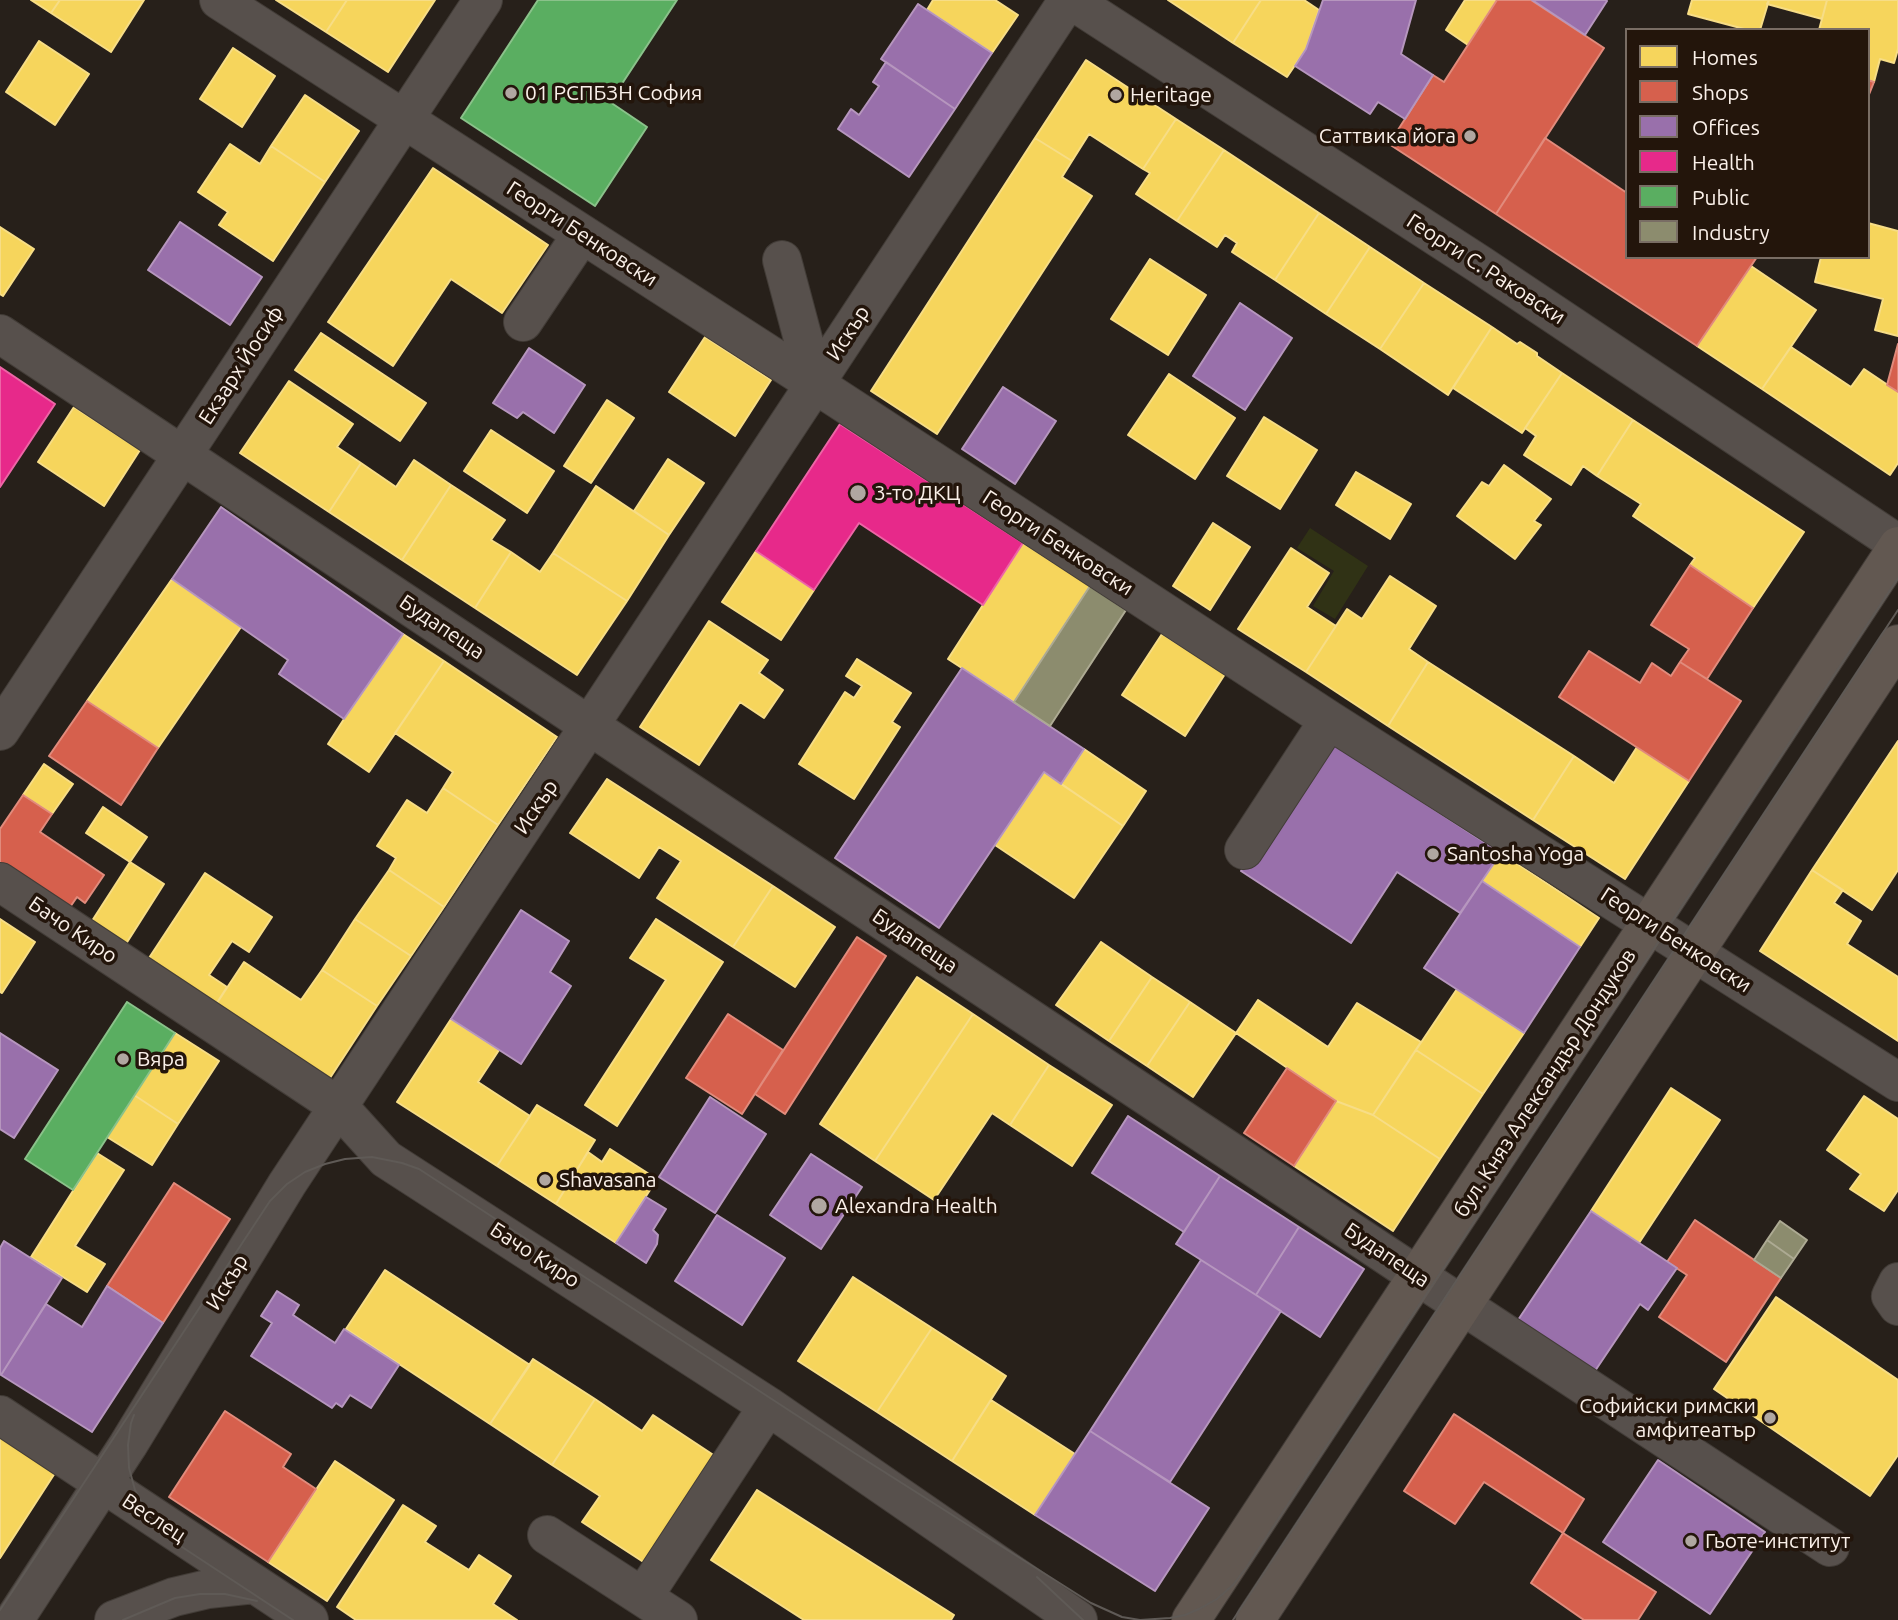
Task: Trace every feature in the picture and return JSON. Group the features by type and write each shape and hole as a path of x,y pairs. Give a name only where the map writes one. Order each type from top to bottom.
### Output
{"main road":[{"name":"бул. Княз Александър Дондуков","path":"1192,1620 1898,545"},
{"path":"1255,1620 1898,644"}],"street":[{"name":"Георги Бенковски","path":"219,0 815,384 1329,720 1898,1082"},
{"name":"Екзарх Йосиф","path":"0,730 483,0"},
{"name":"Искър","path":"14,1620 128,1445 287,1184 1069,0"},
{"name":"Георги С. Раковски","path":"1069,0 1479,264 1898,545"},
{"path":"523,322 582,234"},
{"path":"782,260 815,384"},
{"name":"Будапеща","path":"0,334 1830,1547"},
{"path":"1244,850 1329,720"},
{"name":"Бачо Киро","path":"0,882 338,1106 386,1159 768,1406 1078,1620"},
{"path":"1898,1282 1891,1296 1898,1306"},
{"path":"643,1597 768,1406"},
{"name":"Веслец","path":"0,1415 309,1620"},
{"path":"547,1535 678,1620"},
{"path":"114,1620 174,1597 208,1589 255,1584"}],"green space":[{"path":"1310,528 1368,566 1335,619 1313,606 1334,571 1297,548"}],"building: Homes":[{"path":"31,0 60,0 51,13"},
{"path":"60,0 144,0 111,52 51,13"},
{"path":"276,0 347,0 326,32"},
{"path":"347,0 435,0 388,72 326,32"},
{"path":"933,0 995,0 1018,15 992,53 927,10"},
{"path":"1168,0 1261,0 1233,43"},
{"path":"1261,0 1304,0 1319,10 1306,49 1287,77 1233,43"},
{"path":"1465,0 1497,0 1468,45 1446,30"},
{"path":"1692,0 1769,0 1761,28 1740,28 1688,14"},
{"path":"1769,0 1827,0 1822,19 1767,4"},
{"path":"1827,0 1898,0 1898,49 1894,63 1880,59 1874,82 1870,81 1870,28 1820,28"},
{"path":"39,41 89,74 55,125 6,92"},
{"path":"233,48 275,76 242,127 200,99"},
{"path":"1086,60 1176,119 1143,169 1089,134 1072,161 1035,138"},
{"path":"305,95 359,131 325,182 271,146"},
{"path":"1176,119 1224,150 1177,221 1136,194 1150,173 1143,169"},
{"path":"1035,138 1072,161 1062,177 1092,196 937,434 871,391"},
{"path":"230,144 260,164 271,146 325,182 273,261 219,225 228,212 198,192"},
{"path":"1224,150 1319,213 1275,280 1232,252 1237,243 1225,235 1217,247 1177,221"},
{"path":"433,168 548,245 502,313 451,279 393,366 328,322"},
{"path":"1319,213 1370,247 1326,314 1275,280"},
{"path":"1870,224 1898,231 1898,336 1875,330 1883,299 1815,282 1821,259 1870,259"},
{"path":"0,227 34,249 3,296 0,294"},
{"path":"1370,247 1424,283 1380,349 1326,314"},
{"path":"1150,259 1206,295 1168,355 1111,319"},
{"path":"1751,266 1816,310 1762,389 1697,346"},
{"path":"1424,283 1492,327 1448,395 1380,349"},
{"path":"1492,327 1517,344 1520,342 1537,353 1537,356 1562,373 1522,433 1453,388"},
{"path":"321,333 426,403 400,441 295,370"},
{"path":"705,337 771,380 735,436 669,392"},
{"path":"1791,347 1851,387 1864,369 1898,392 1898,463 1890,475 1762,389"},
{"path":"1562,373 1633,420 1597,476 1583,466 1571,485 1524,455 1536,436 1525,428"},
{"path":"1169,374 1235,418 1195,479 1128,435"},
{"path":"289,381 353,424 337,447 361,463 329,512 240,453"},
{"path":"607,400 634,418 591,483 564,466"},
{"path":"74,407 140,450 104,506 38,462"},
{"path":"1264,417 1317,450 1280,509 1227,476"},
{"path":"1633,420 1804,532 1753,608 1690,565 1695,558 1633,516 1641,504 1597,476"},
{"path":"491,430 554,471 527,513 464,471"},
{"path":"668,459 704,483 669,535 634,511"},
{"path":"414,460 451,485 402,560 329,512 361,463 396,487"},
{"path":"1504,465 1551,499 1534,521 1541,525 1515,559 1457,516 1482,482 1489,486"},
{"path":"1356,472 1411,504 1390,539 1336,505"},
{"path":"451,485 505,520 491,540 511,552 475,608 402,560"},
{"path":"596,486 669,535 627,601 553,553"},
{"path":"1213,523 1250,547 1210,610 1173,586"},
{"path":"1023,543 1090,586 1014,702 948,659"},
{"path":"1291,548 1329,573 1307,607 1336,626 1306,672 1238,629"},
{"path":"756,551 814,590 781,640 722,602"},
{"path":"511,552 540,572 553,553 627,601 577,675 475,608"},
{"path":"1390,576 1436,606 1409,649 1428,662 1388,726 1306,672 1347,609 1362,619"},
{"path":"172,579 241,627 158,748 87,701"},
{"path":"709,621 768,660 759,673 783,690 764,718 740,702 699,765 640,727"},
{"path":"403,634 444,661 369,772 328,744"},
{"path":"1162,634 1225,674 1185,736 1122,695"},
{"path":"857,659 911,693 892,722 900,727 854,799 799,764 845,692 854,698 862,686 846,676"},
{"path":"444,661 557,737 498,825 443,788 453,772 395,733"},
{"path":"1428,662 1574,756 1533,820 1388,726"},
{"path":"1898,741 1898,870 1872,910 1812,870"},
{"path":"1637,747 1689,781 1625,879 1533,820 1574,756 1614,783"},
{"path":"1084,749 1146,791 1123,826 1061,784"},
{"path":"44,764 73,784 52,814 23,795"},
{"path":"1044,772 1123,826 1074,898 995,845"},
{"path":"607,779 773,886 733,947 657,898 681,861 659,847 639,878 570,833"},
{"path":"443,788 498,825 444,907 389,870 396,858 377,846 407,800 427,813"},
{"path":"103,807 147,837 130,862 86,833"},
{"path":"1501,853 1599,918 1580,947 1482,881"},
{"path":"130,862 164,884 124,947 90,924"},
{"path":"389,870 444,907 411,956 355,919"},
{"path":"1812,870 1843,890 1834,903 1861,921 1847,944 1898,977 1898,1041 1760,951"},
{"path":"205,873 272,917 249,952 232,941 209,975 227,987 215,1006 147,961"},
{"path":"773,886 835,927 795,987 733,947"},
{"path":"0,919 35,942 2,993 0,992"},
{"path":"355,919 411,956 377,1006 322,970"},
{"path":"656,919 723,962 617,1126 585,1105 666,980 630,958"},
{"path":"1101,942 1152,977 1109,1041 1056,1005"},
{"path":"244,962 301,1000 322,970 377,1006 328,1081 215,1006"},
{"path":"917,977 973,1014 875,1161 820,1124"},
{"path":"1152,977 1190,1002 1147,1066 1109,1041"},
{"path":"1457,989 1524,1033 1483,1094 1416,1050"},
{"path":"1258,1000 1328,1047 1357,1003 1421,1042 1373,1115 1336,1101 1236,1033"},
{"path":"1190,1002 1236,1033 1193,1097 1147,1066"},
{"path":"973,1014 1049,1065 1010,1125 992,1113 934,1200 875,1161"},
{"path":"451,1019 499,1050 478,1082 530,1116 497,1166 397,1102"},
{"path":"175,1033 219,1061 178,1124 134,1095"},
{"path":"1416,1050 1483,1094 1440,1159 1373,1115"},
{"path":"1049,1065 1112,1105 1072,1166 1010,1125"},
{"path":"1671,1088 1720,1120 1639,1243 1591,1211"},
{"path":"134,1095 178,1124 152,1165 107,1137"},
{"path":"1864,1096 1898,1119 1898,1190 1884,1211 1850,1189 1861,1174 1827,1150"},
{"path":"1336,1101 1373,1115 1440,1159 1393,1231 1294,1166"},
{"path":"537,1105 595,1140 556,1204 497,1166"},
{"path":"610,1149 657,1179 616,1243 556,1204 588,1152 602,1162"},
{"path":"97,1153 124,1170 75,1246 105,1264 87,1292 31,1257"},
{"path":"385,1270 530,1365 490,1424 346,1329"},
{"path":"853,1277 932,1328 877,1412 798,1361"},
{"path":"1776,1297 1898,1380 1898,1455 1870,1496 1714,1389"},
{"path":"932,1328 1006,1376 952,1461 877,1412"},
{"path":"533,1359 595,1399 552,1465 490,1424"},
{"path":"595,1399 642,1431 653,1415 718,1458 648,1565 582,1522 600,1496 552,1465"},
{"path":"991,1400 1075,1454 1035,1515 952,1461"},
{"path":"0,1437 55,1473 0,1558"},
{"path":"335,1461 394,1500 327,1601 268,1562"},
{"path":"757,1490 954,1615 951,1620 804,1620 711,1560"},
{"path":"403,1505 436,1526 425,1542 469,1570 479,1555 511,1576 493,1604 517,1620 356,1620 337,1607"}],"building: Shops":[{"path":"1497,0 1531,0 1604,48 1496,214 1389,144 1433,75 1444,82"},
{"path":"1545,138 1625,192 1625,259 1756,259 1697,346 1496,214"},
{"path":"1898,344 1898,392 1887,385"},
{"path":"1690,565 1753,608 1707,679 1680,662 1689,649 1651,625"},
{"path":"1589,651 1640,683 1652,663 1671,676 1680,662 1741,701 1689,781 1559,697"},
{"path":"87,701 158,748 121,805 49,756"},
{"path":"23,795 52,814 40,832 104,875 85,903 77,897 68,910 0,865 0,829"},
{"path":"857,937 886,956 785,1114 755,1094"},
{"path":"728,1014 783,1050 742,1114 686,1078"},
{"path":"1287,1068 1336,1101 1294,1166 1244,1133"},
{"path":"174,1183 230,1219 163,1323 107,1286"},
{"path":"1695,1220 1781,1278 1726,1362 1659,1317 1687,1275 1667,1262"},
{"path":"225,1411 291,1454 283,1467 316,1489 268,1562 169,1497"},
{"path":"1454,1414 1584,1499 1563,1533 1484,1482 1455,1524 1404,1491"},
{"path":"1563,1533 1656,1592 1638,1620 1584,1620 1531,1583"}],"building: Offices":[{"path":"1323,0 1416,0 1401,54 1433,75 1405,119 1378,102 1370,114 1295,66 1306,49"},
{"path":"1532,0 1606,0 1607,1 1585,35"},
{"path":"918,4 992,53 955,109 881,59"},
{"path":"886,62 955,109 909,177 838,129 851,109 859,115 879,86 873,82"},
{"path":"180,222 262,277 230,325 148,270"},
{"path":"1240,303 1292,338 1245,410 1193,376"},
{"path":"529,348 585,385 554,433 523,412 517,418 493,403"},
{"path":"1003,387 1056,421 1015,484 962,449"},
{"path":"221,507 403,634 344,719 279,674 288,660 172,579"},
{"path":"962,668 1084,749 1061,784 1044,772 939,928 835,858"},
{"path":"1327,740 1501,853 1460,913 1397,872 1351,943 1241,871"},
{"path":"1482,881 1580,947 1524,1033 1424,968"},
{"path":"521,910 569,941 550,972 571,986 521,1064 451,1019"},
{"path":"0,1033 58,1070 14,1138 0,1129"},
{"path":"710,1097 766,1134 715,1213 659,1177"},
{"path":"1128,1116 1220,1176 1184,1232 1092,1173"},
{"path":"811,1154 862,1187 821,1249 770,1215"},
{"path":"1220,1176 1299,1227 1256,1295 1176,1244"},
{"path":"646,1197 666,1209 653,1230 658,1235 657,1244 646,1263 616,1243"},
{"path":"1591,1211 1677,1268 1648,1310 1640,1304 1595,1371 1518,1320"},
{"path":"717,1215 785,1258 742,1325 675,1281"},
{"path":"1299,1227 1364,1269 1320,1337 1256,1295"},
{"path":"4,1241 62,1278 1,1375 0,1248"},
{"path":"1201,1260 1281,1311 1170,1482 1090,1431"},
{"path":"107,1286 163,1323 92,1432 1,1375 46,1304 82,1327"},
{"path":"277,1291 299,1305 293,1315 335,1343 344,1329 399,1365 371,1408 350,1395 342,1407 336,1403 332,1408 251,1356 272,1323 261,1316"},
{"path":"1090,1431 1209,1508 1155,1591 1035,1515"},
{"path":"1658,1460 1765,1532 1710,1614 1603,1542"}],"building: Health":[{"path":"0,367 55,404 0,487"},
{"path":"840,424 1023,543 983,605 859,523 814,590 756,551"}],"building: Public":[{"path":"538,0 677,0 610,102 647,127 595,206 461,118"},
{"path":"127,1002 175,1033 73,1190 25,1159"}],"building: Industry":[{"path":"1090,586 1126,610 1050,726 1014,702"},
{"path":"1780,1221 1807,1240 1794,1259 1767,1240"},
{"path":"1767,1240 1794,1259 1781,1278 1754,1260"}],"tram line":[{"path":"0,1610 270,1201 287,1184 305,1172 345,1159 372,1157 419,1169 856,1454 1091,1603 1122,1617 1140,1620 1170,1618 1199,1609 1217,1599 1233,1585 1246,1568 1898,578"},
{"path":"1233,1620 1898,610"},
{"path":"134,1415 128,1445 129,1468 135,1490 146,1511 161,1530 179,1545 293,1620"},
{"path":"1037,1577 1083,1620"},
{"path":"123,1620 175,1598 200,1594 225,1594 257,1601"}],"place":[{"name":"01 РСПБЗН София","path":"511,93"},
{"name":"Heritage","path":"1116,95"},
{"name":"Саттвика йога","path":"1470,136"},
{"name":"3-то ДКЦ","path":"858,493"},
{"name":"Santosha Yoga","path":"1433,854"},
{"name":"Вяра","path":"123,1059"},
{"name":"Shavasana","path":"545,1180"},
{"name":"Alexandra Health","path":"819,1206"},
{"name":"Софийски римски амфитеатър","path":"1770,1418"},
{"name":"Гьоте-институт","path":"1691,1541"}]}
